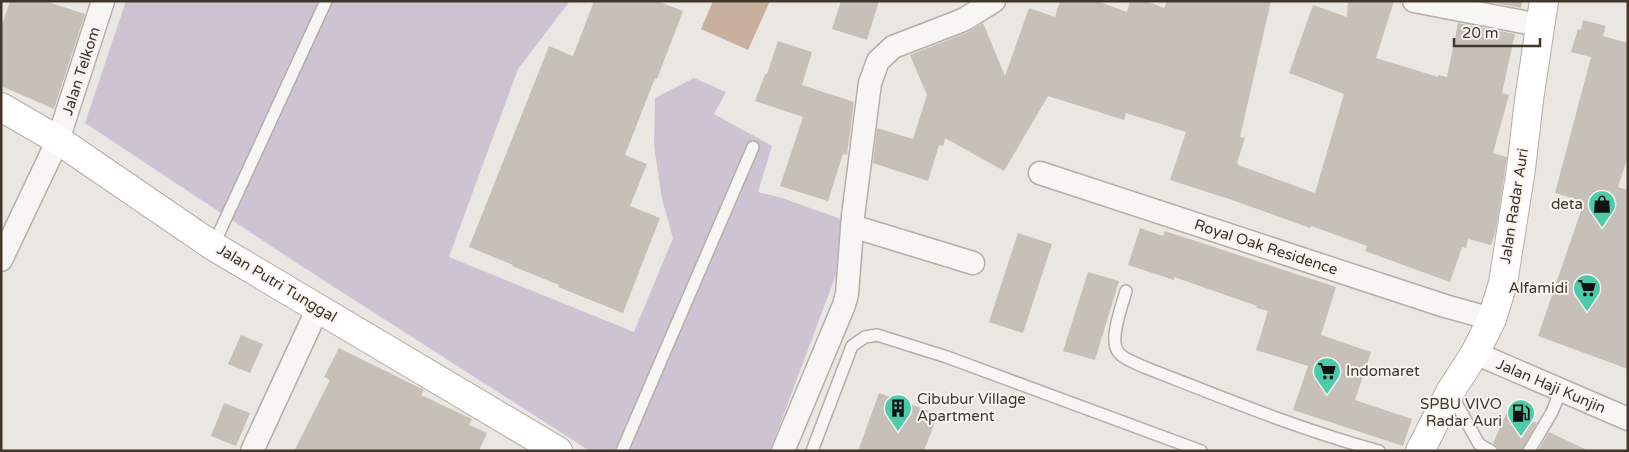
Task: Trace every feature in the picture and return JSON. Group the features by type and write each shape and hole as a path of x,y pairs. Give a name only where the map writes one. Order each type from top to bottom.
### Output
{"street":[{"name":"Jalan Telkom","path":"1,260 58,140 104,1"},
{"path":"783,451 847,294 852,226 870,84 878,61 893,48 963,20 994,1"},
{"path":"1414,1 1542,13"},
{"name":"Jalan Radar Auri","path":"1420,451 1450,392 1475,353 1492,319 1502,283 1517,197 1542,13"},
{"name":"Jalan Putri Tunggal","path":"1,107 58,140 214,246 558,451"},
{"name":"Royal Oak Residence","path":"1040,173 1445,306 1492,319"},
{"path":"852,226 973,263"},
{"path":"252,451 318,308"},
{"name":"Jalan Haji Kunjin","path":"1475,353 1628,419"}],"lane":[{"path":"214,246 326,1"},
{"path":"622,451 753,147"},
{"path":"1126,291 1117,323 1114,345 1125,358 1270,416 1339,440 1378,451"},
{"path":"812,451 852,346 866,337 877,335 947,357 1201,451"},
{"path":"1529,451 1552,412 1561,390"},
{"path":"1450,392 1478,444 1491,451"}],"shaded area":[{"path":"126,1 570,1 518,69 449,257 634,332 673,238 662,199 654,146 655,98 694,78 726,92 714,114 772,146 758,192 782,198 855,224 770,451 590,451 306,269 85,123"},
{"path":"713,1 770,1 748,50 701,29"}],"building":[{"path":"10,1 45,1 85,14 54,109 1,86 1,28"},
{"path":"594,1 657,1 683,11 625,155 647,164 630,206 660,218 623,313 558,287 559,285 469,247 549,46 573,56"},
{"path":"841,1 879,1 867,40 832,29"},
{"path":"1060,1 1097,1 1127,12 1130,1 1146,1 1164,8 1167,1 1271,1 1240,137 1245,138 1237,163 1238,165 1315,193 1344,94 1289,73 1313,5 1347,17 1348,1 1394,1 1376,58 1438,77 1438,75 1447,77 1458,23 1515,34 1502,93 1509,95 1493,153 1507,157 1496,230 1491,245 1468,239 1466,248 1462,247 1450,282 1365,251 1367,246 1170,180 1186,132 1126,113 1124,120 1048,96 1004,171 945,138 943,146 939,145 928,181 873,163 877,128 913,139 927,95 910,55 968,32 983,23 1005,76 1029,8 1055,17"},
{"path":"1485,1 1522,1 1521,8"},
{"path":"1583,20 1606,26 1603,36 1628,43 1628,156 1618,187 1628,190 1628,369 1538,336 1584,202 1555,193 1591,57 1571,52 1578,29 1581,30"},
{"path":"778,41 812,52 802,85 854,102 847,155 843,154 828,201 780,186 803,117 755,101 765,74 767,74"},
{"path":"1140,228 1163,236 1165,231 1336,287 1321,335 1371,352 1355,400 1412,419 1403,446 1293,410 1308,366 1256,350 1268,311 1174,277 1174,280 1128,265"},
{"path":"1018,233 1052,244 1023,333 989,322"},
{"path":"1088,272 1119,281 1095,360 1063,351"},
{"path":"241,335 263,344 250,373 228,364"},
{"path":"339,348 424,390 421,395 472,419 469,425 487,433 479,451 294,451 330,380 324,377"},
{"name":"Cibubur Village Apartment","path":"879,393 938,414 924,451 858,451"},
{"path":"224,403 250,413 236,446 211,436"},
{"name":"SPBU VIVO Radar Auri","path":"1508,410 1537,423 1522,451 1498,451 1493,443"},
{"path":"1549,432 1589,451 1538,451"}],"place":[{"name":"deta","path":"1602,228"},
{"name":"Alfamidi","path":"1587,312"},
{"name":"Indomaret","path":"1327,395"},
{"name":"Cibubur Village Apartment","path":"898,432"},
{"name":"SPBU VIVO Radar Auri","path":"1521,437"}]}
